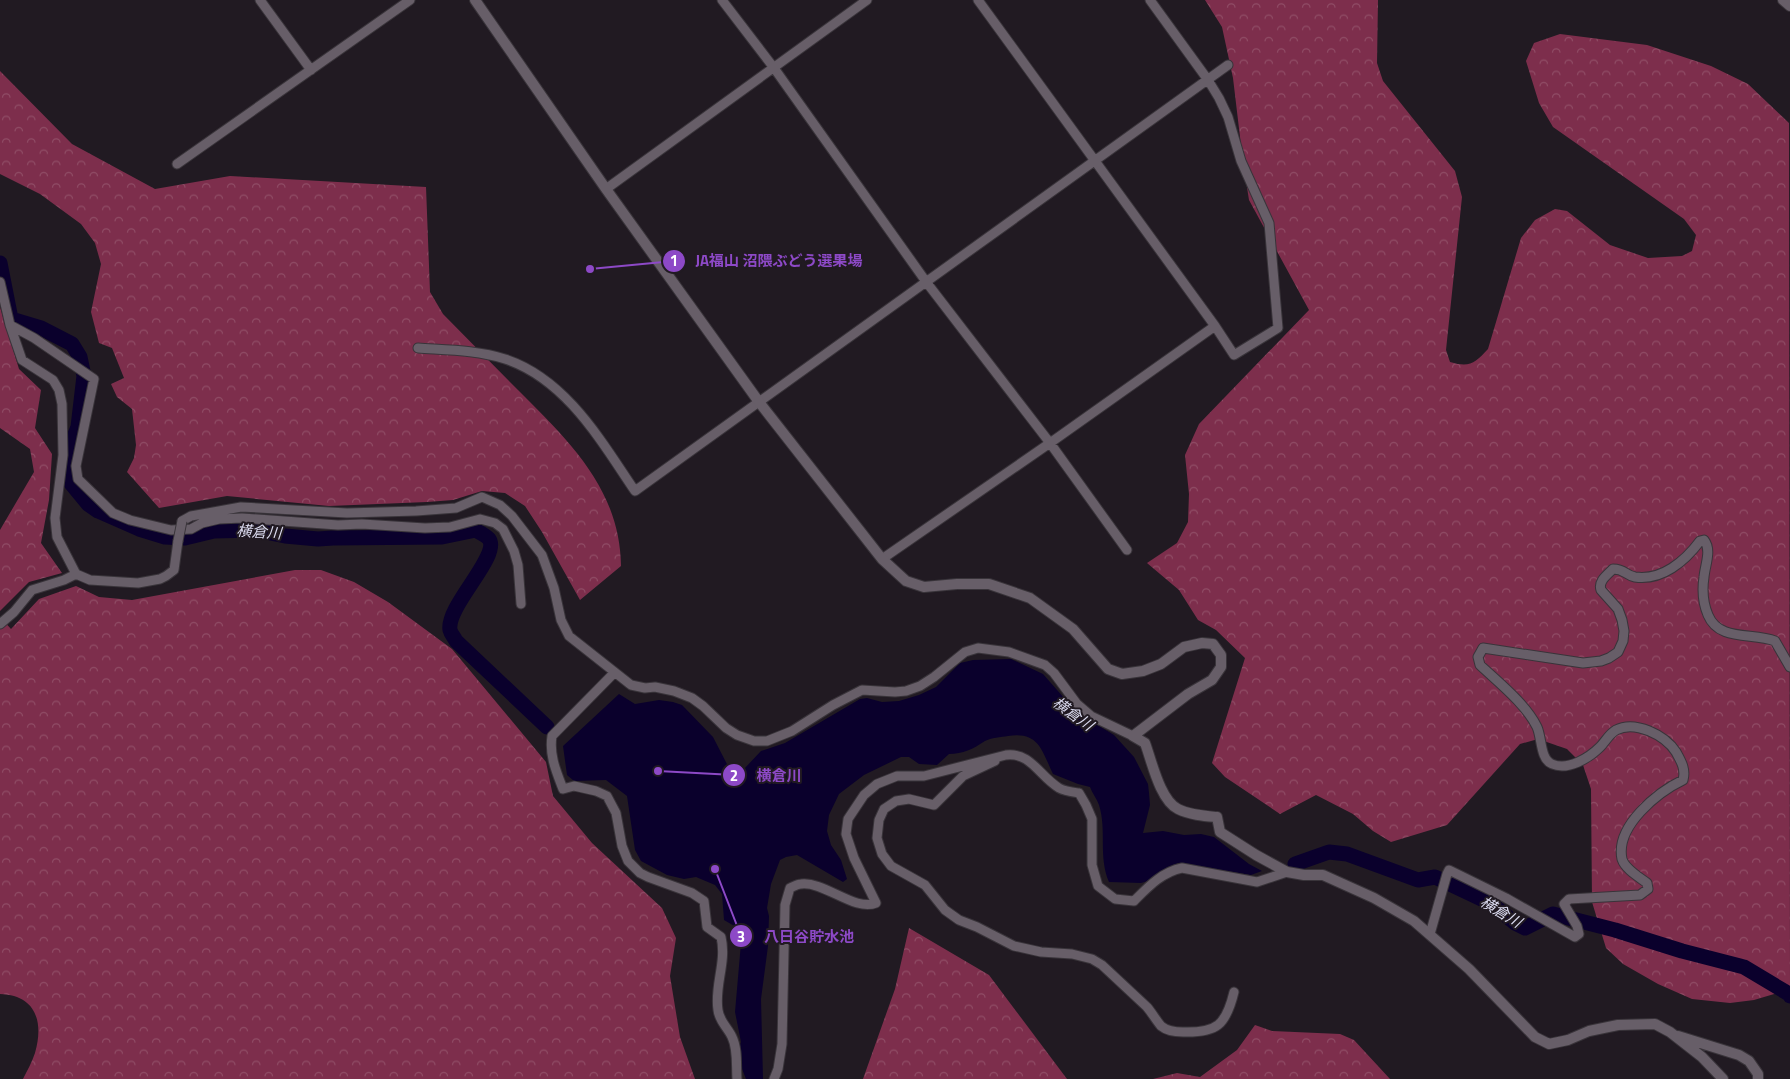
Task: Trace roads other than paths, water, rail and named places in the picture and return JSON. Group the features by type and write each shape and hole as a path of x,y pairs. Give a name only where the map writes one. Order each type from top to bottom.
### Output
{"street":[{"path":"260,0 311,70"},
{"path":"177,164 410,0"},
{"path":"475,0 606,189 759,402 882,559 906,581 924,587 989,584 1030,598 1073,629 1108,669 1122,674 1143,671 1161,664 1184,647 1202,643 1213,644 1221,655 1221,667 1212,680 1188,694 1133,736"},
{"path":"722,0 774,68 927,283 1050,443 1127,550"},
{"path":"606,189 867,0"},
{"path":"978,0 1215,326 1234,355 1278,328 1270,222 1241,161 1228,117 1208,80 1150,0"},
{"path":"1783,0 1790,6"},
{"path":"418,348 480,353 505,359 524,367 546,381 567,400 600,440 635,491 1228,65"},
{"path":"0,282 10,325 22,360 53,380 59,390 62,404 63,455 55,518 57,537 76,574 90,580 138,583 166,576 174,570 182,521 191,516 241,507 347,512 416,511 456,508 482,497 500,506 512,516 542,555 554,588 561,620 569,636 631,686 655,687 674,691 692,698 726,728 737,735 754,740 767,741 792,731 862,690 895,692 906,691 920,686 965,652 978,648 1009,652 1044,665 1054,673 1077,704 1091,716 1146,744 1156,775 1168,800 1178,809 1198,815 1217,817 1220,832 1287,872"},
{"path":"10,325 34,338 94,379 76,466 78,479 113,512 130,520 171,530 191,529 202,523 219,519 242,518 338,525 362,524 425,528 450,527 480,519 494,523 503,529 514,551 518,565 521,604"},
{"path":"882,559 1215,326"},
{"path":"1430,934 1447,874 1450,870 1506,898 1575,937 1579,934 1577,926 1564,904 1565,901 1569,899 1640,896 1648,889 1647,883 1636,875 1622,859 1622,842 1627,830 1638,814 1652,801 1683,780 1684,776 1683,765 1674,749 1660,736 1647,729 1635,727 1614,731 1599,748 1584,760 1557,766 1550,763 1546,760 1536,726 1516,700 1480,665 1478,657 1483,648 1583,663 1609,658 1618,652 1623,641 1624,631 1618,610 1601,590 1601,582 1613,569 1621,569 1631,576 1643,578 1665,572 1677,566 1693,551 1700,540 1704,540 1707,544 1708,556 1704,577 1704,601 1708,616 1715,627 1726,634 1765,637 1776,641 1790,667"},
{"path":"0,624 14,612 32,590 76,574"},
{"path":"614,673 552,736 550,745 553,764 563,788 574,786 596,791 607,796 616,813 622,846 628,861 640,873 692,893 704,901 707,927 721,938 724,949 718,989 718,1010 720,1019 732,1036 736,1047 737,1079"},
{"path":"774,1079 778,1069 782,1044 784,905 790,888 799,884 812,884 860,903 871,905 876,903 854,858 846,834 848,819 864,794 877,784 897,776 924,776 1013,754 1023,756 1060,789 1078,793 1092,819 1092,864 1098,886 1114,899 1134,901 1152,883 1172,870 1182,868 1257,882 1287,872 1323,875 1374,898 1414,921 1470,969 1535,1037 1549,1044 1568,1040 1589,1031 1618,1025 1655,1024 1673,1034 1702,1058 1723,1079"},
{"path":"1006,755 963,776 934,805 909,799 896,801 884,809 879,820 877,838 882,854 891,866 925,884 945,910 959,920 1014,946 1041,952 1072,954 1092,959 1102,965 1147,1007 1154,1014 1160,1025 1166,1029 1175,1032 1202,1033 1211,1030 1226,1016 1234,992"},
{"path":"1673,1034 1739,1055 1749,1061 1758,1074 1758,1079"}],"water":[{"path":"1011,659 1043,674 1072,707 1081,715 1114,735 1134,757 1148,784 1150,805 1143,833 1163,831 1184,835 1201,834 1214,837 1249,864 1262,871 1251,875 1178,863 1151,880 1141,883 1109,882 1104,863 1101,814 1090,787 1053,774 1038,744 1027,737 1018,735 990,739 968,750 949,754 937,765 919,764 909,757 901,757 864,775 839,794 829,815 827,831 831,845 841,860 847,879 843,882 797,855 780,860 771,884 767,908 769,916 768,946 761,999 763,1079 746,1079 737,1056 741,1042 735,1012 741,943 736,927 724,920 722,894 715,885 696,877 684,879 667,875 641,861 635,850 627,796 606,780 574,781 567,775 563,746 619,694 635,704 659,700 682,705 713,737 729,768 734,770 744,769 761,751 785,743 860,699 867,698 882,702 899,701 936,687 960,663 973,660"}],"waterway":[{"name":"横倉川","path":"0,263 11,319 41,328 72,344 80,357 84,376 78,427 70,447 66,466 69,481 88,504 98,511 139,529 165,537 185,538 214,531 256,530 285,536 318,539 442,537 476,530 489,539 491,547 481,569 456,608 451,620 450,631 456,641 547,727"},
{"name":"横倉川","path":"1295,864 1329,852 1347,854 1418,880 1435,877 1492,904 1515,923 1525,928 1553,914 1744,967 1790,996"}],"place":[{"name":"JA福山 沼隈ぶどう選果場","path":"590,269"},
{"name":"横倉川","path":"658,771"},
{"name":"八日谷貯水池","path":"715,869"}]}
